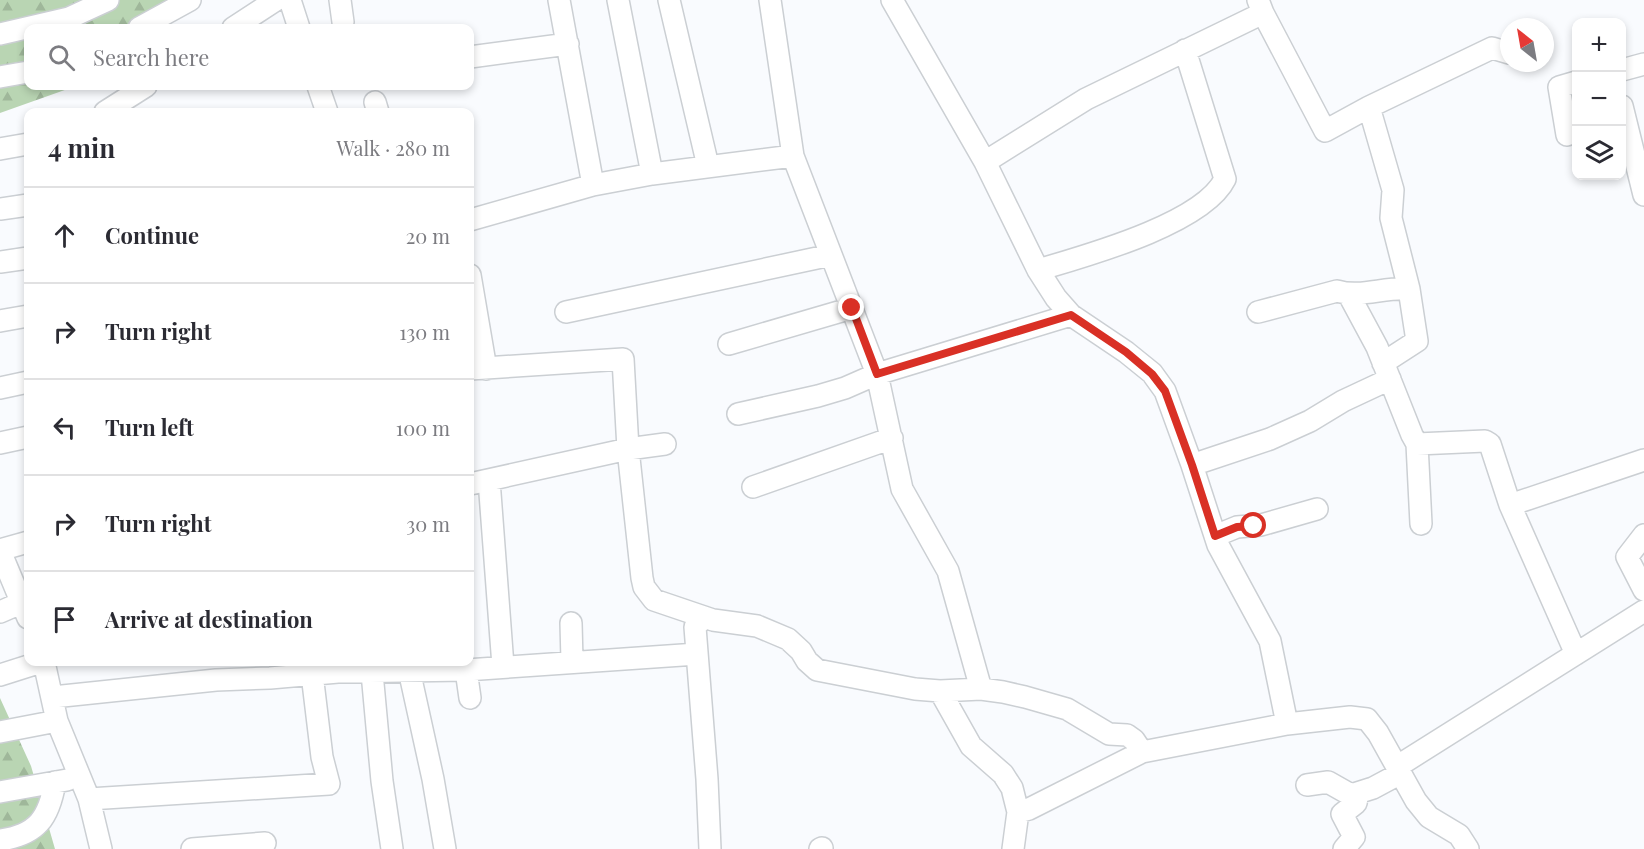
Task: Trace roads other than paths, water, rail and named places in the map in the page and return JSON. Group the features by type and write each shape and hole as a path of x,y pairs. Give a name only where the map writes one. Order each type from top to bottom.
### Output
{"street":[{"path":"43,24 69,18 108,0"},
{"path":"146,24 190,0"},
{"path":"290,0 298,24"},
{"path":"340,0 342,22"},
{"path":"559,0 594,185"},
{"path":"618,0 652,174"},
{"path":"669,0 708,166"},
{"path":"770,0 793,156 877,374 902,489 948,571 981,689"},
{"path":"892,0 985,162 1038,270 1056,298 1071,315 1126,352 1152,374 1165,391 1218,545 1270,641 1287,724"},
{"path":"238,24 262,4"},
{"path":"985,162 1086,99 1185,50 1260,6 1325,131 1369,107 1492,48 1500,50"},
{"path":"0,34 24,28"},
{"path":"474,56 568,44"},
{"path":"1038,270 1154,231 1205,203 1220,188 1225,179 1185,50"},
{"path":"1626,69 1644,64"},
{"path":"0,77 24,73"},
{"path":"1567,135 1559,87 1572,83"},
{"path":"111,108 140,90"},
{"path":"319,90 326,108"},
{"path":"1192,465 1279,435 1310,421 1387,371 1417,341 1409,289 1391,218 1393,190 1369,107"},
{"path":"1626,122 1644,195"},
{"path":"0,148 24,145"},
{"path":"474,219 594,185 652,174 793,156"},
{"path":"0,209 24,206"},
{"path":"566,312 831,255"},
{"path":"0,262 24,259"},
{"path":"1258,312 1337,291 1349,295 1397,288 1409,289"},
{"path":"1349,295 1377,347 1417,444 1421,524"},
{"path":"729,344 852,308"},
{"path":"738,414 845,388 877,374 1071,315"},
{"path":"0,321 24,317"},
{"path":"474,333 478,369 623,359 628,449 644,587 654,600 704,617 758,626 788,639 817,670 915,689 940,691 981,689 1003,692 1067,709 1109,734 1131,737 1142,752"},
{"path":"0,388 24,383"},
{"path":"0,443 24,438"},
{"path":"753,487 892,438"},
{"path":"1417,444 1488,442 1510,506 1576,654"},
{"path":"503,666 479,482 628,449 665,444"},
{"path":"1510,506 1644,460"},
{"path":"1215,536 1237,527 1261,525 1317,509"},
{"path":"1644,535 1627,557 1644,590"},
{"path":"24,543 0,551 7,583 24,607"},
{"path":"0,612 24,610"},
{"path":"1307,785 1328,782 1351,795 1373,788 1644,611"},
{"path":"704,617 694,627 707,779 710,849"},
{"path":"572,623 572,661"},
{"path":"53,697 215,671 268,670 312,674 337,667 372,666 409,670 466,670 697,654"},
{"path":"0,675 29,666"},
{"path":"43,666 53,697 57,721 89,799 101,849"},
{"path":"372,666 382,781 392,849"},
{"path":"409,670 433,779 445,849"},
{"path":"466,670 471,698"},
{"path":"89,799 329,784 322,757 312,674"},
{"path":"940,691 971,746 1003,774 1012,788 1018,812 1013,849"},
{"path":"1018,812 1029,809 1142,752 1287,724 1350,717 1366,719 1378,733 1416,801 1429,817 1459,835 1467,849"},
{"path":"0,732 57,721"},
{"path":"0,792 80,778"},
{"path":"0,840 15,838 37,826 51,803 55,782"},
{"path":"1344,849 1354,837 1342,814 1356,803 1358,793"},
{"path":"192,849 266,843"}]}
